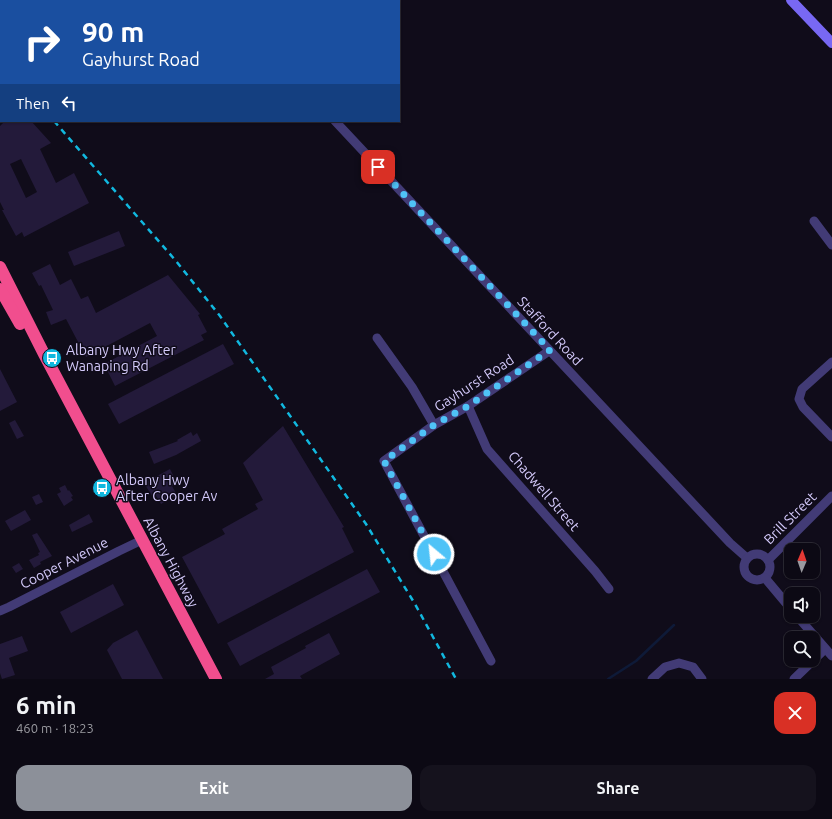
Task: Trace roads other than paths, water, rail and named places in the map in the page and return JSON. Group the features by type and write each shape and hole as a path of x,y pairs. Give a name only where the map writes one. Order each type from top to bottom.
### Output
{"highway":[{"name":"Albany Highway","path":"0,267 208,679"},
{"name":"Albany Highway","path":"0,289 138,542 216,679"}],"street":[{"path":"791,0 832,43"},
{"name":"Stafford Road","path":"336,122 730,543 747,558"},
{"path":"814,221 832,245"},
{"path":"377,338 412,387 434,425"},
{"name":"Gayhurst Road","path":"491,661 384,461 434,425 468,406 550,350"},
{"path":"832,362 802,390 799,399 804,407 832,437"},
{"name":"Chadwell Street","path":"468,406 487,449 595,571 609,589"},
{"name":"Brill Street","path":"768,560 832,496"},
{"name":"Cooper Avenue","path":"0,611 138,542"},
{"path":"753,554 759,554 763,555 768,560 770,570 765,578 758,580 749,578 744,569 744,564 747,558 753,554"},
{"path":"765,578 784,601"},
{"path":"803,623 832,656"},
{"path":"794,679 825,649"},
{"path":"652,679 665,667 679,663 693,667 702,679"}],"waterway":[{"path":"608,679 636,661 674,625"}],"railway":[{"path":"55,122 176,261 220,316 366,524 415,604 456,679"}],"place":[{"name":"Albany Hwy After Wanaping Rd","path":"52,358"},
{"name":"Albany Hwy After Cooper Av","path":"102,488"}]}
